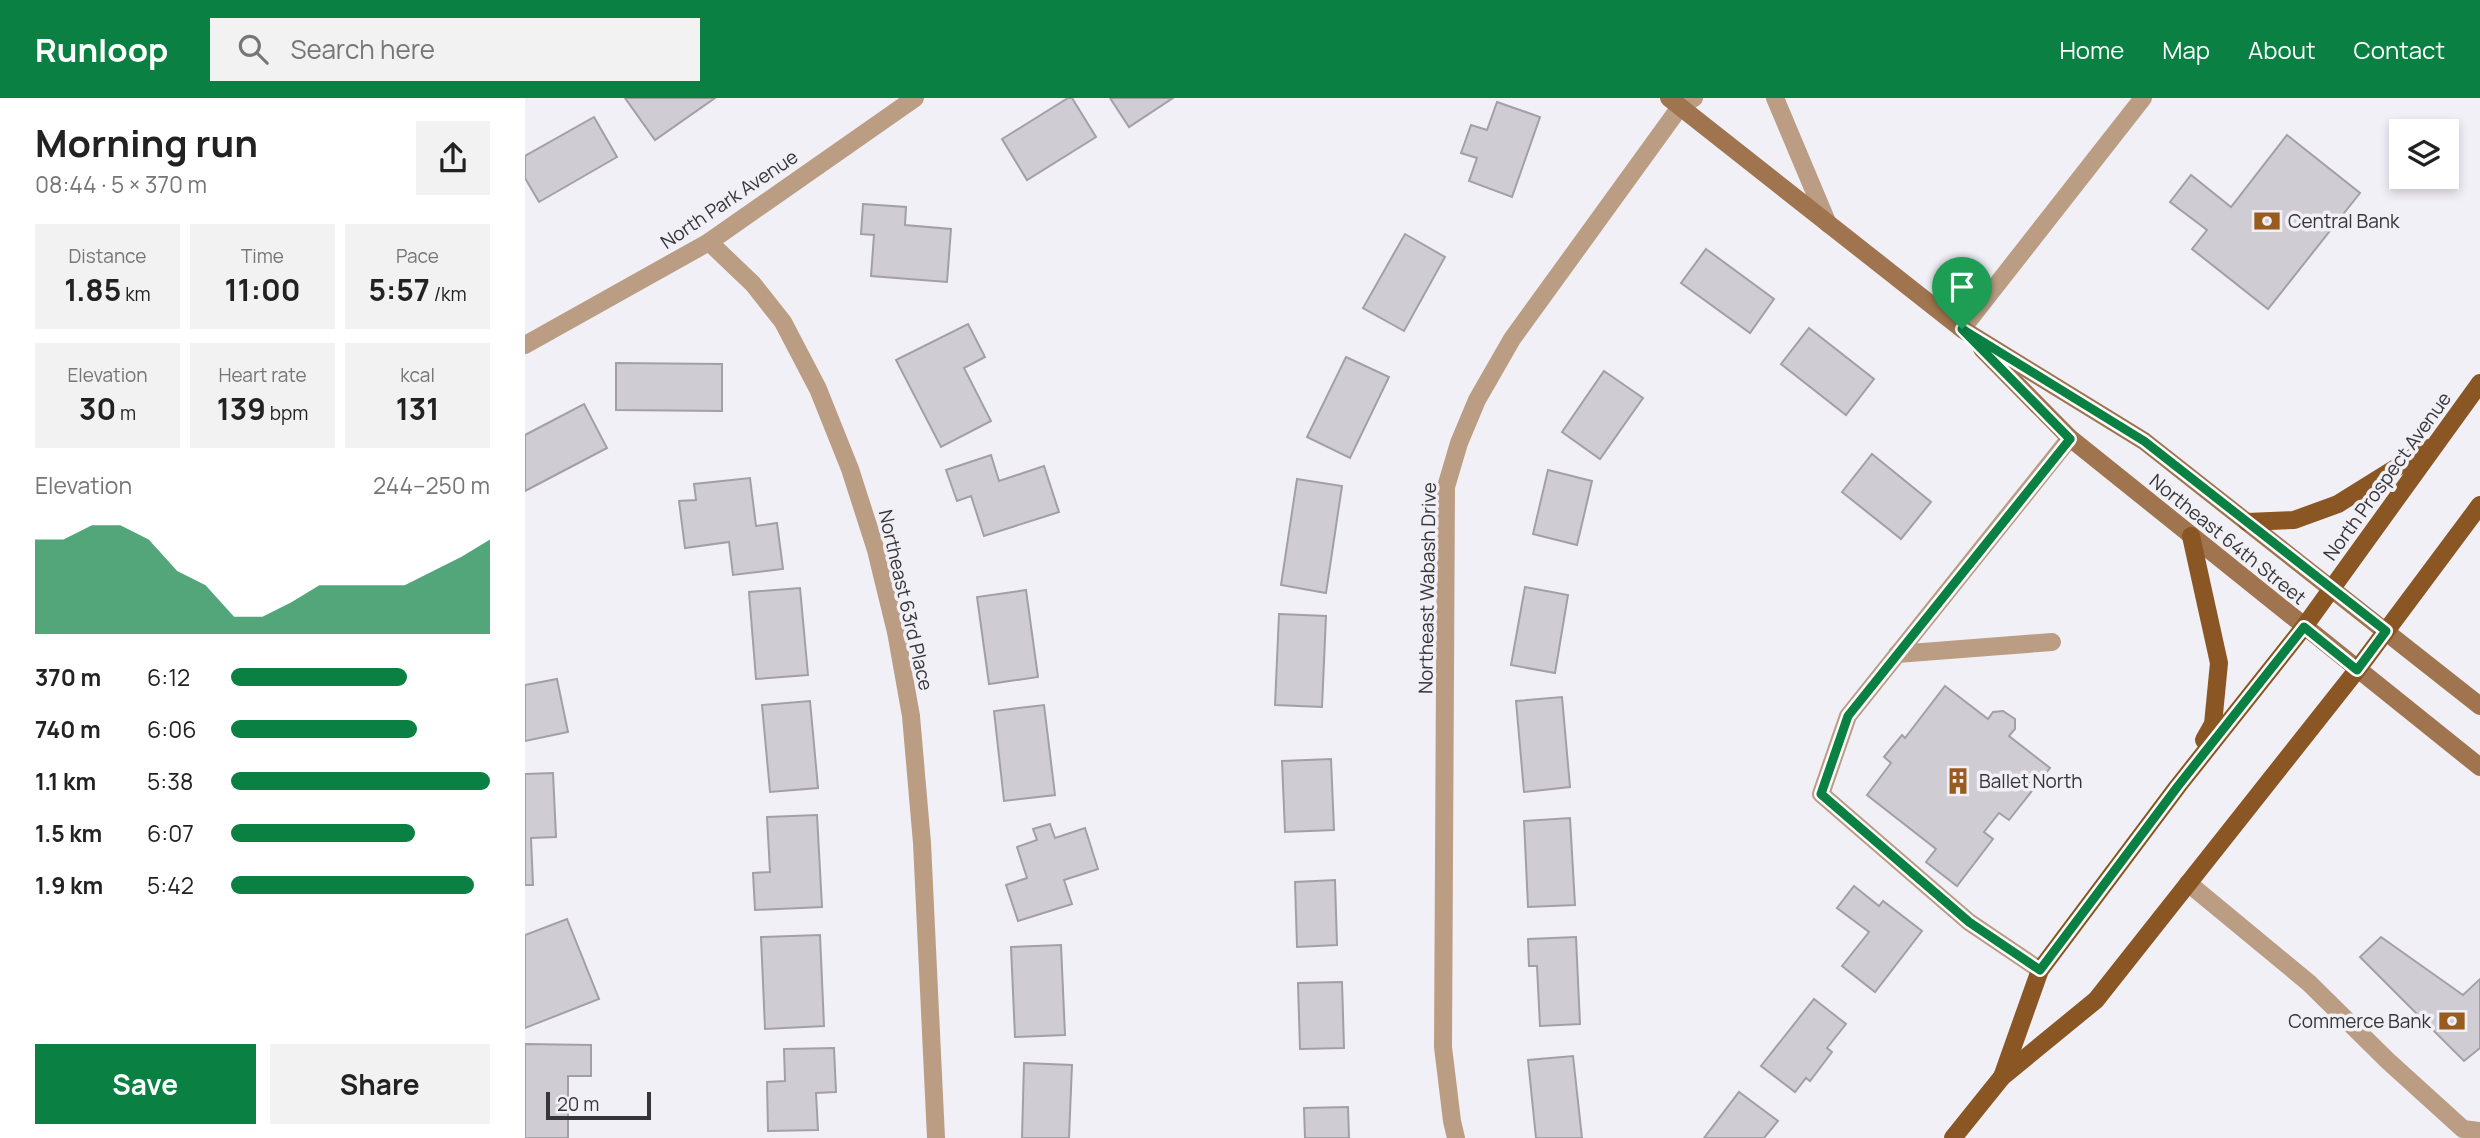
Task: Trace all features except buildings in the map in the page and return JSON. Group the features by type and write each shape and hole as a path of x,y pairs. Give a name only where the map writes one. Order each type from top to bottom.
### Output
{"main road":[{"name":"North Prospect Avenue","path":"2178,786 2304,627 2480,383"},
{"path":"2247,522 2294,520 2338,504 2437,442"},
{"path":"1953,1138 2002,1077 2095,1000 2357,670 2480,505"},
{"path":"2002,1077 2040,970 2178,786 2213,724 2218,663 2191,536"}],"street":[{"name":"North Park Avenue","path":"525,345 709,242 915,98"},
{"path":"1775,98 1828,224"},
{"path":"1962,329 2143,98"},
{"name":"Northeast 64th Street","path":"1681,101 1828,224 1962,329 2144,441 2480,706"},
{"name":"Northeast Wabash Drive","path":"1456,1138 1443,1047 1446,488 1459,443 1477,400 1512,339 1681,101"},
{"name":"Northeast 63rd Place","path":"709,242 753,284 783,322 818,389 850,468 876,550 896,632 911,716 922,843 936,1138"},
{"name":"Northeast 64th Street","path":"1962,329 2070,439 2480,767"},
{"path":"2040,970 1969,922 1821,794 1848,716 2070,439"},
{"path":"1897,654 2052,642"},
{"path":"2188,883 2309,983 2388,1061 2463,1129 2480,1130"}],"place":[{"name":"Central Bank","path":"2267,221"},
{"name":"Ballet North","path":"1958,781"},
{"name":"Commerce Bank","path":"2452,1021"}],"route":[{"path":"1962,329 2144,441 2386,631 2357,670 2304,627 2178,786 2040,970 1969,922 1821,794 1848,716 2070,439 1962,329"}]}
